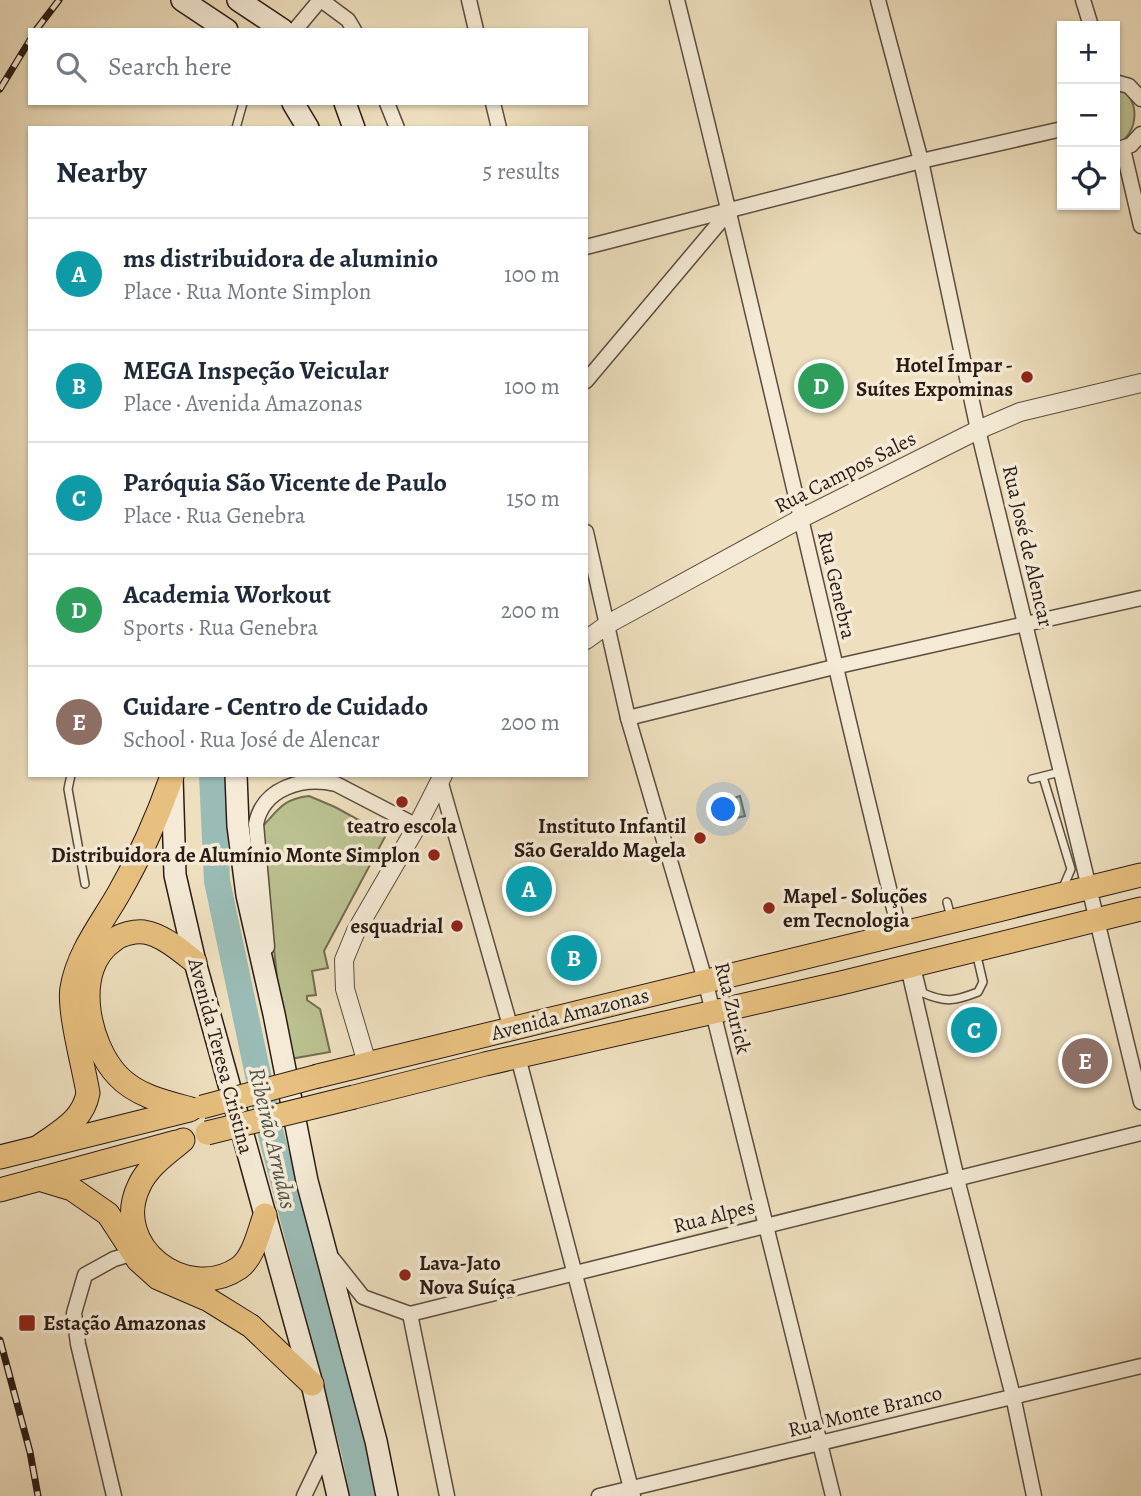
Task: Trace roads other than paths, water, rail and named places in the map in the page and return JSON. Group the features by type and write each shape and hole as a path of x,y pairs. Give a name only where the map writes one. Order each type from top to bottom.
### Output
{"main road":[{"path":"181,0 224,28"},
{"path":"238,0 280,28"},
{"path":"294,105 307,126"},
{"path":"346,105 353,126"},
{"path":"20,1152 76,1120 86,1106 88,1093 72,1009 71,989 77,968 93,935 154,828 172,777"},
{"name":"Avenida Teresa Cristina","path":"172,777 175,875 195,962 312,1384 338,1496"},
{"path":"236,777 238,826 247,895 307,1181 376,1441 387,1496"},
{"name":"Avenida Amazonas","path":"20,1152 913,927 949,911 1060,894 1141,875"},
{"name":"Avenida Amazonas","path":"0,1190 207,1133 1141,909"},
{"path":"195,962 162,939 143,932 120,935 103,949 95,964 89,981 88,996 94,1036 119,1077 150,1098 197,1108"},
{"path":"183,1140 148,1169 138,1188 131,1211 135,1234 149,1256 168,1270 193,1280 219,1276 240,1267 253,1250 265,1215"},
{"path":"35,1180 72,1189 108,1214 138,1260 158,1278 209,1300 251,1326 312,1384"}],"street":[{"path":"297,28 320,0 348,20 353,28"},
{"path":"469,0 476,28"},
{"name":"Rua Genebra","path":"677,0 730,210 834,667 913,927"},
{"name":"Rua José de Alencar","path":"878,0 920,161 978,430 1141,1102"},
{"path":"1083,0 1089,21"},
{"path":"1120,83 1129,86 1141,99"},
{"path":"388,105 396,126"},
{"path":"493,105 499,126"},
{"path":"588,246 920,161 1057,130"},
{"path":"1120,149 1131,145 1141,134"},
{"path":"1120,152 1141,226"},
{"path":"588,379 730,210"},
{"name":"Rua Campos Sales","path":"588,639 608,624 800,519 978,430 1020,412 1141,383"},
{"name":"Rua Zurick","path":"588,540 628,718 705,980 833,1496"},
{"path":"628,718 834,667 1141,598"},
{"path":"367,1063 345,989 344,960 356,931 417,826 441,778"},
{"path":"441,778 512,1029"},
{"path":"274,1014 256,824 258,812 265,802 273,794 293,784 323,780 336,784 417,826"},
{"path":"912,965 957,1179 1013,1396 1034,1496"},
{"path":"518,1057 632,1493"},
{"name":"Rua Alpes","path":"410,1314 1141,1133"},
{"path":"323,1244 363,1297 410,1314 447,1496"},
{"path":"114,1496 79,1345 74,1312 85,1275 114,1259 134,1253"},
{"name":"Rua Monte Branco","path":"599,1496 632,1493 1141,1366"},
{"path":"304,1496 327,1447"}],"lane":[{"path":"237,126 242,105"},
{"path":"1032,779 1060,772"},
{"path":"71,777 68,789 85,884"},
{"path":"1043,777 1070,869 1060,894"},
{"path":"912,965 923,993 940,1000 957,1000 978,992 983,982 975,950"}],"waterway":[{"name":"Ribeirão Arrudas","path":"212,777 217,881 271,1134 355,1454 363,1496"}],"railway":[{"path":"38,28 59,0"},
{"path":"0,89 28,43"},
{"path":"0,1340 30,1452 38,1496"}],"place":[{"name":"Hotel Ímpar - Suítes Expominas","path":"1027,377"},
{"name":"Academia Workout","path":"821,386"},
{"name":"teatro escola","path":"402,802"},
{"name":"Instituto Infantil São Geraldo Magela","path":"700,838"},
{"name":"Distribuidora de Alumínio Monte Simplon","path":"434,855"},
{"name":"ms distribuidora de aluminio","path":"529,889"},
{"name":"Mapel - Soluções em Tecnologia","path":"769,908"},
{"name":"esquadrial","path":"457,926"},
{"name":"MEGA Inspeção Veicular","path":"574,958"},
{"name":"Paróquia São Vicente de Paulo","path":"974,1030"},
{"name":"Cuidare - Centro de Cuidado","path":"1085,1061"},
{"name":"Lava-Jato Nova Suíça","path":"405,1275"},
{"name":"Estação Amazonas","path":"27,1323"}]}
